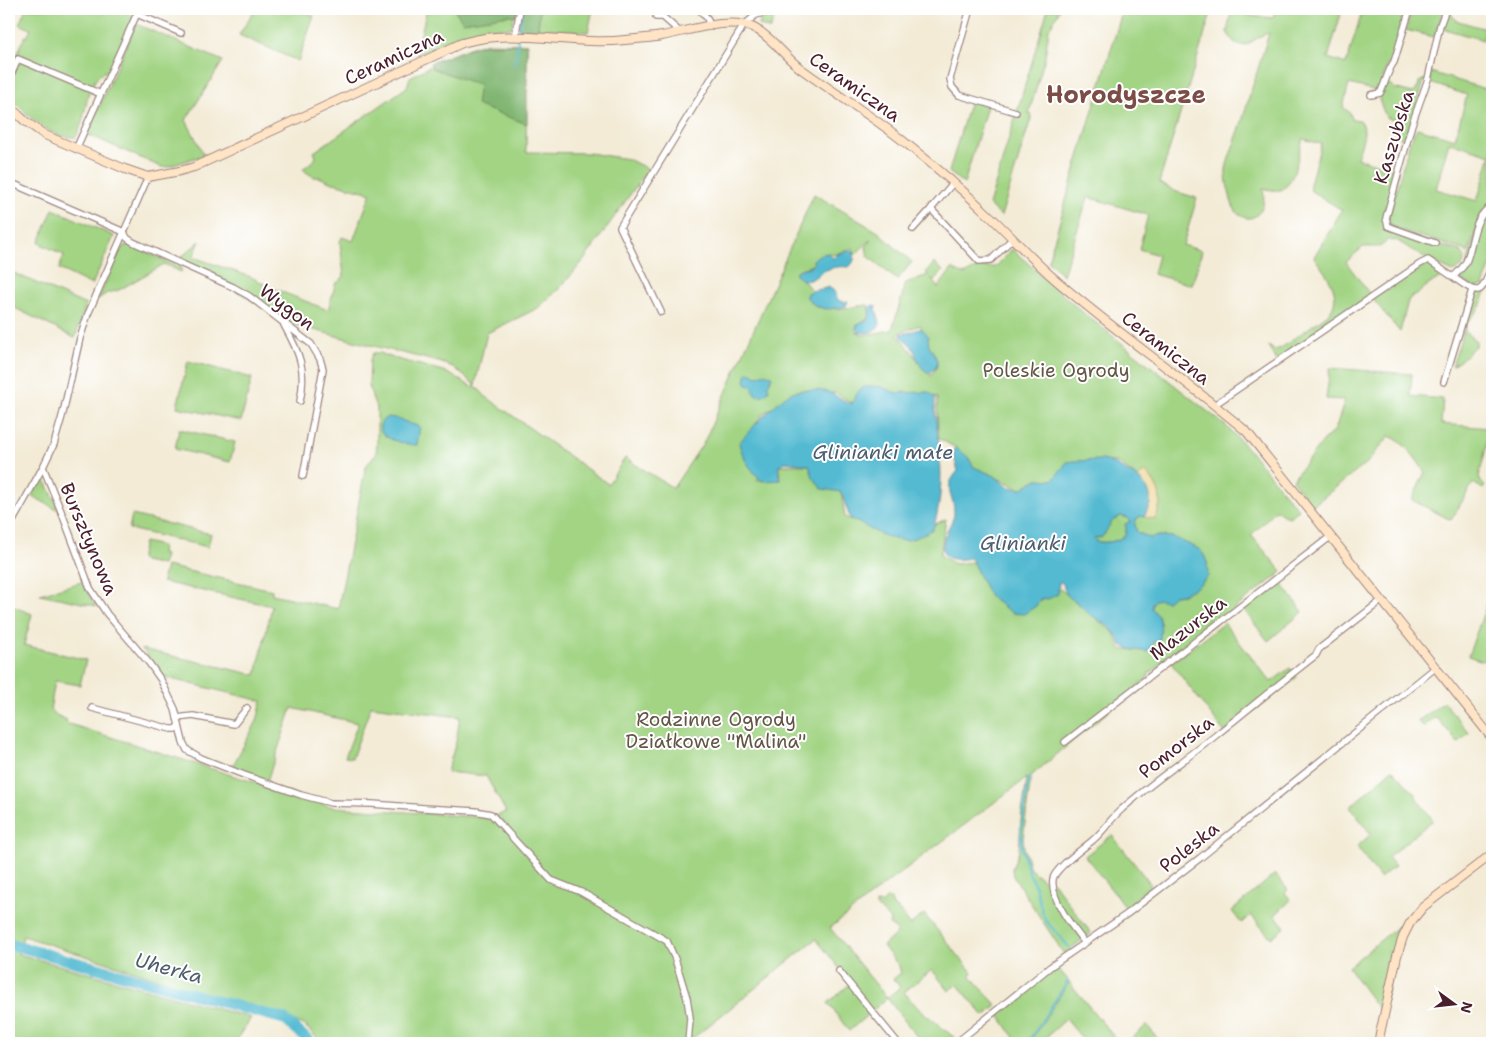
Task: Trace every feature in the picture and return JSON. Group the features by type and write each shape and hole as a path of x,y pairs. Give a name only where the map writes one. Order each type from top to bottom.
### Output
{"street":[{"path":"518,37 516,32 520,9"},
{"path":"699,9 707,18 710,26"},
{"path":"660,312 620,227 744,25 756,15 778,9"},
{"path":"970,9 950,79 952,87 959,95 1016,112"},
{"path":"1371,95 1380,93 1384,87 1394,62 1410,9"},
{"name":"Kaszubska","path":"1435,243 1388,226 1386,218 1412,124 1428,79 1440,25 1446,9"},
{"path":"76,149 138,11 181,33"},
{"path":"656,17 663,17 680,32"},
{"name":"Ceramiczna","path":"148,177 180,172 194,167 462,43 475,39 518,37 621,41 730,23 753,28 760,32 798,67 906,143 953,183 1047,272 1086,306 1246,432 1492,738"},
{"path":"9,79 18,59 101,94"},
{"path":"9,106 38,130 76,149 148,177 88,314 80,338 54,444 43,468 9,528"},
{"name":"Wygon","path":"9,182 124,232 127,238 133,242 233,287 249,296 311,344 320,359 322,370 303,476"},
{"path":"913,229 953,183"},
{"path":"1453,277 1466,263 1479,219 1484,211 1492,206"},
{"path":"931,209 979,261 990,260 1013,238"},
{"path":"1214,405 1412,269 1428,260 1472,290 1478,290 1484,286 1492,265"},
{"path":"1444,382 1472,290"},
{"path":"282,322 302,363 303,387 300,400"},
{"name":"Bursztynowa","path":"43,468 64,516 90,588 106,614 157,674 172,701 185,747 194,754 272,785 331,803 475,811 491,814 550,880 581,892 667,941 675,959 687,998 690,1018 688,1043"},
{"name":"Mazurska","path":"1065,742 1330,537"},
{"name":"Pomorska","path":"1085,943 1067,919 1057,900 1053,878 1057,870 1096,838 1119,811 1144,790 1316,655 1319,649 1381,600"},
{"name":"Poleska","path":"956,1043 1050,967 1127,914 1200,858 1435,668"},
{"path":"92,708 171,729 179,726"},
{"path":"177,718 193,716 234,724 247,708"},
{"path":"1378,1043 1397,956 1410,923 1428,902 1492,854"},
{"path":"839,971 898,1043"}],"green space":[{"path":"26,9 137,9 110,72 106,71 98,77 89,92 82,121 75,138 56,134 38,124 9,97 9,73 25,36 27,37 31,29 19,24"},
{"path":"255,9 297,9 314,16 298,61 239,35"},
{"path":"427,9 515,9 512,28 488,28 472,32 416,55"},
{"path":"454,9 518,9 516,16 510,15 463,22"},
{"path":"521,9 540,9 538,30 518,30"},
{"path":"526,9 593,9 588,32 523,27"},
{"path":"1048,9 1060,9 1049,29 1045,57 1029,113 1032,115 1001,216 989,205"},
{"path":"1123,9 1218,9 1211,13 1159,183 1177,192 1197,198 1183,245 1202,251 1192,285 1153,274 1158,255 1139,249 1148,215 1088,197 1063,275 1048,261"},
{"path":"1221,9 1240,9 1250,16 1273,18 1276,9 1342,10 1328,58 1346,64 1363,9 1407,9 1393,58 1388,64 1379,89 1373,90 1349,84 1343,107 1350,113 1352,119 1360,120 1363,124 1364,133 1357,158 1398,171 1386,226 1428,242 1460,251 1464,257 1462,266 1453,272 1396,240 1388,239 1383,245 1377,247 1363,247 1346,262 1371,296 1277,361 1268,346 1275,350 1281,348 1327,315 1332,308 1335,300 1332,285 1314,257 1342,210 1311,191 1310,184 1321,144 1303,139 1293,176 1285,187 1280,190 1263,189 1264,200 1262,208 1258,214 1252,217 1246,218 1235,209 1228,189 1226,169 1269,33 1262,35 1247,45 1238,45 1227,32 1231,14 1229,10"},
{"path":"1412,9 1444,9 1434,37 1406,30"},
{"path":"1450,11 1455,20 1486,29 1483,40 1441,28"},
{"path":"776,12 770,30 759,25 761,19 759,16"},
{"path":"136,24 223,61 186,120 204,155 167,167 161,167 87,134"},
{"path":"489,43 527,44 526,152 589,153 628,159 648,169 584,260 560,288 538,308 487,333 475,385 453,367 439,362 289,323 213,276 179,259 200,241 193,257 251,277 272,288 328,310 336,282 338,283 344,276 340,242 342,237 353,241 371,193 314,177 306,172 303,169 315,159 314,152 407,87 410,77 449,57 468,48"},
{"path":"527,44 527,124 476,105 479,85 432,68 430,63 478,45"},
{"path":"1430,72 1492,91 1492,204 1483,210 1468,253 1464,250 1397,229 1388,220 1410,141 1417,128 1455,139 1467,95 1430,83","holes":["1449,142 1491,155 1477,201 1436,189"]},
{"path":"1425,79 1405,141 1396,134 1399,123 1386,117 1379,100 1380,96 1387,84 1412,93 1417,89 1419,82"},
{"path":"970,100 987,106 964,184 949,172"},
{"name":"Rodzinne Ogrody Działkowe \"Malina\"","path":"814,194 878,232 912,262 897,280 868,256 866,247 871,239 855,255 853,248 833,255 828,253 813,261 814,264 796,271 811,290 806,296 817,307 838,309 868,305 870,317 858,324 855,331 863,335 892,330 906,283 928,275 926,273 934,263 943,271 934,281 931,278 938,288 952,269 964,275 979,267 996,267 1012,249 1081,311 1226,426 1299,510 1289,517 1276,510 1251,535 1282,572 1149,672 1148,678 1031,776 1023,838 1030,869 1049,884 1053,882 1091,933 1064,954 1013,876 1012,869 1019,851 1027,778 830,928 887,998 849,1031 828,1003 851,983 816,939 687,1043 322,1043 304,1025 23,936 18,954 251,1018 234,1043 9,1043 9,605 32,614 24,645 86,660 80,685 55,681 50,710 67,720 66,723 333,807 491,818 506,812 486,776 447,772 456,742 460,717 371,706 352,758 345,757 358,723 292,708 267,781 232,767 257,721 262,701 163,677 142,649 256,675 272,606 162,582 166,566 272,590 272,594 338,609 366,466 376,454 377,409 369,385 370,360 373,353 380,353 443,371 474,388 475,385 485,396 608,484 625,458 673,488 704,442","holes":["920,325 937,366 931,376 897,334","796,391 836,393 853,404 906,392 937,397 938,438 956,448 969,465 1021,489 1037,479 1053,481 1083,461 1117,462 1138,478 1146,472 1158,491 1159,508 1157,514 1141,516 1136,519 1137,532 1149,538 1160,536 1199,549 1208,576 1199,585 1183,594 1174,595 1163,600 1157,599 1153,603 1152,609 1159,616 1151,651 1121,649 1114,633 1060,589 1018,614 995,601 972,562 955,564 940,555 946,519 902,540 845,517 841,492 809,465 780,465 781,480 756,480 759,478 740,445 763,414"]},
{"path":"1492,208 1492,262 1483,286 1475,288 1456,277 1466,267 1480,221"},
{"path":"53,209 114,236 92,285 59,269 64,255 39,243"},
{"path":"125,245 133,246 182,268 181,272 164,264 119,290 107,293 98,299 119,252"},
{"path":"1427,264 1445,274 1417,295 1411,297 1408,301 1400,332 1372,298"},
{"path":"9,271 86,305 75,338 9,305"},
{"path":"1487,285 1479,309 1468,321 1465,328 1465,332 1476,341 1476,345 1452,366 1476,292 1483,290"},
{"path":"188,361 252,378 241,421 177,407"},
{"path":"1330,368 1412,374 1410,396 1443,399 1441,424 1489,428 1479,477 1485,486 1483,489 1473,483 1451,520 1412,500 1425,472 1405,446 1389,436 1366,464 1312,506 1292,480 1324,440 1335,430 1345,400 1326,399"},
{"path":"179,429 235,442 230,462 175,449"},
{"path":"40,480 46,482 60,511 32,496"},
{"path":"132,515 211,534 208,547 129,529"},
{"path":"1121,516 1128,518 1130,523 1123,537 1112,542 1095,541 1094,538 1099,538 1105,534 1110,523"},
{"path":"144,542 162,546 161,554 165,555 162,565 140,560"},
{"path":"85,581 88,593 96,606 40,594"},
{"path":"1280,581 1303,612 1268,641 1243,609"},
{"path":"1492,590 1492,664 1468,656"},
{"path":"1224,623 1271,682 1290,668 1297,677 1225,733 1171,663"},
{"path":"1444,702 1469,733 1458,743 1438,719 1434,718 1423,727 1418,721"},
{"path":"1392,769 1415,794 1433,820 1388,857 1395,866 1380,878 1357,847 1371,834 1350,807"},
{"path":"1112,835 1151,885 1126,908 1085,856"},
{"path":"1275,874 1288,890 1285,893 1291,900 1275,915 1285,927 1271,938 1251,915 1241,923 1232,911"},
{"path":"889,898 893,906 899,910 910,925 924,914 972,972 970,975 997,1006 984,1016 957,984 949,991 932,970 904,992 918,1008 956,1039 951,1043 922,1043 887,998 900,987 893,979 901,973 899,966 883,946 896,934 897,930 889,925 890,920 876,906 876,903 882,904"},
{"path":"1409,917 1401,934 1382,1014 1348,967"},
{"path":"1056,966 1068,980 1027,1043 1018,1043 998,1014"},
{"path":"1069,982 1119,1043 1086,1043 1066,1019 1040,1043 1029,1043"},
{"path":"1147,1025 1161,1043 1126,1043"}],"sand":[{"path":"1145,471 1154,482 1159,493 1160,506 1155,519 1144,517 1150,504 1147,488 1138,478"}],"water":[{"path":"853,251 854,255 853,262 849,267 839,267 824,271 810,280 804,280 795,275 796,271 814,264 813,260 819,255 828,253 833,258 838,254"},
{"path":"829,287 836,293 840,301 848,301 846,306 835,308 819,307 806,296 807,293"},
{"path":"876,306 880,325 871,332 859,332 856,328 858,324 869,319 870,307"},
{"path":"922,329 927,334 929,344 937,361 937,366 930,373 923,369 912,347 901,336 901,334"},
{"path":"750,372 757,376 766,374 772,377 768,385 769,390 761,396 755,394 753,387 745,381 747,373"},
{"name":"Glinianki małe","path":"882,387 896,393 929,392 935,397 941,471 939,506 933,529 909,540 887,537 850,518 841,492 822,489 813,477 809,465 785,462 778,467 781,480 762,481 747,464 739,443 773,407 793,392 804,390 824,391 832,393 852,404 861,388"},
{"path":"388,417 420,427 417,445 388,438 381,431 380,426 383,420"},
{"name":"Glinianki","path":"956,448 968,457 974,467 995,476 1008,487 1021,489 1037,479 1053,480 1067,462 1103,460 1113,463 1138,478 1147,488 1150,495 1150,504 1144,517 1141,516 1136,519 1137,532 1149,538 1160,536 1173,537 1199,549 1207,562 1208,576 1189,591 1174,595 1166,601 1158,599 1153,602 1152,609 1159,620 1161,631 1160,640 1153,642 1151,652 1133,650 1121,645 1111,629 1068,596 1062,582 1059,582 1058,594 1048,599 1041,598 1036,606 1024,614 1012,613 990,597 971,558 949,558 943,551 944,538 954,515 950,483 958,471 953,452","holes":["1121,516 1128,518 1130,522 1125,524 1126,533 1124,536 1107,542 1095,541 1094,538 1102,537 1114,520"]}],"waterway":[{"path":"519,31 523,9"},
{"path":"515,66 518,38"},
{"path":"1029,777 1021,830 1022,849 1046,921 1069,947"},
{"name":"Uherka","path":"9,944 284,1019 311,1043"},
{"path":"1028,1043 1068,981"}],"district":[{"name":"Horodyszcze","path":"1126,95"}],"park label":[{"name":"Poleskie Ogrody","path":"1056,370"}]}
